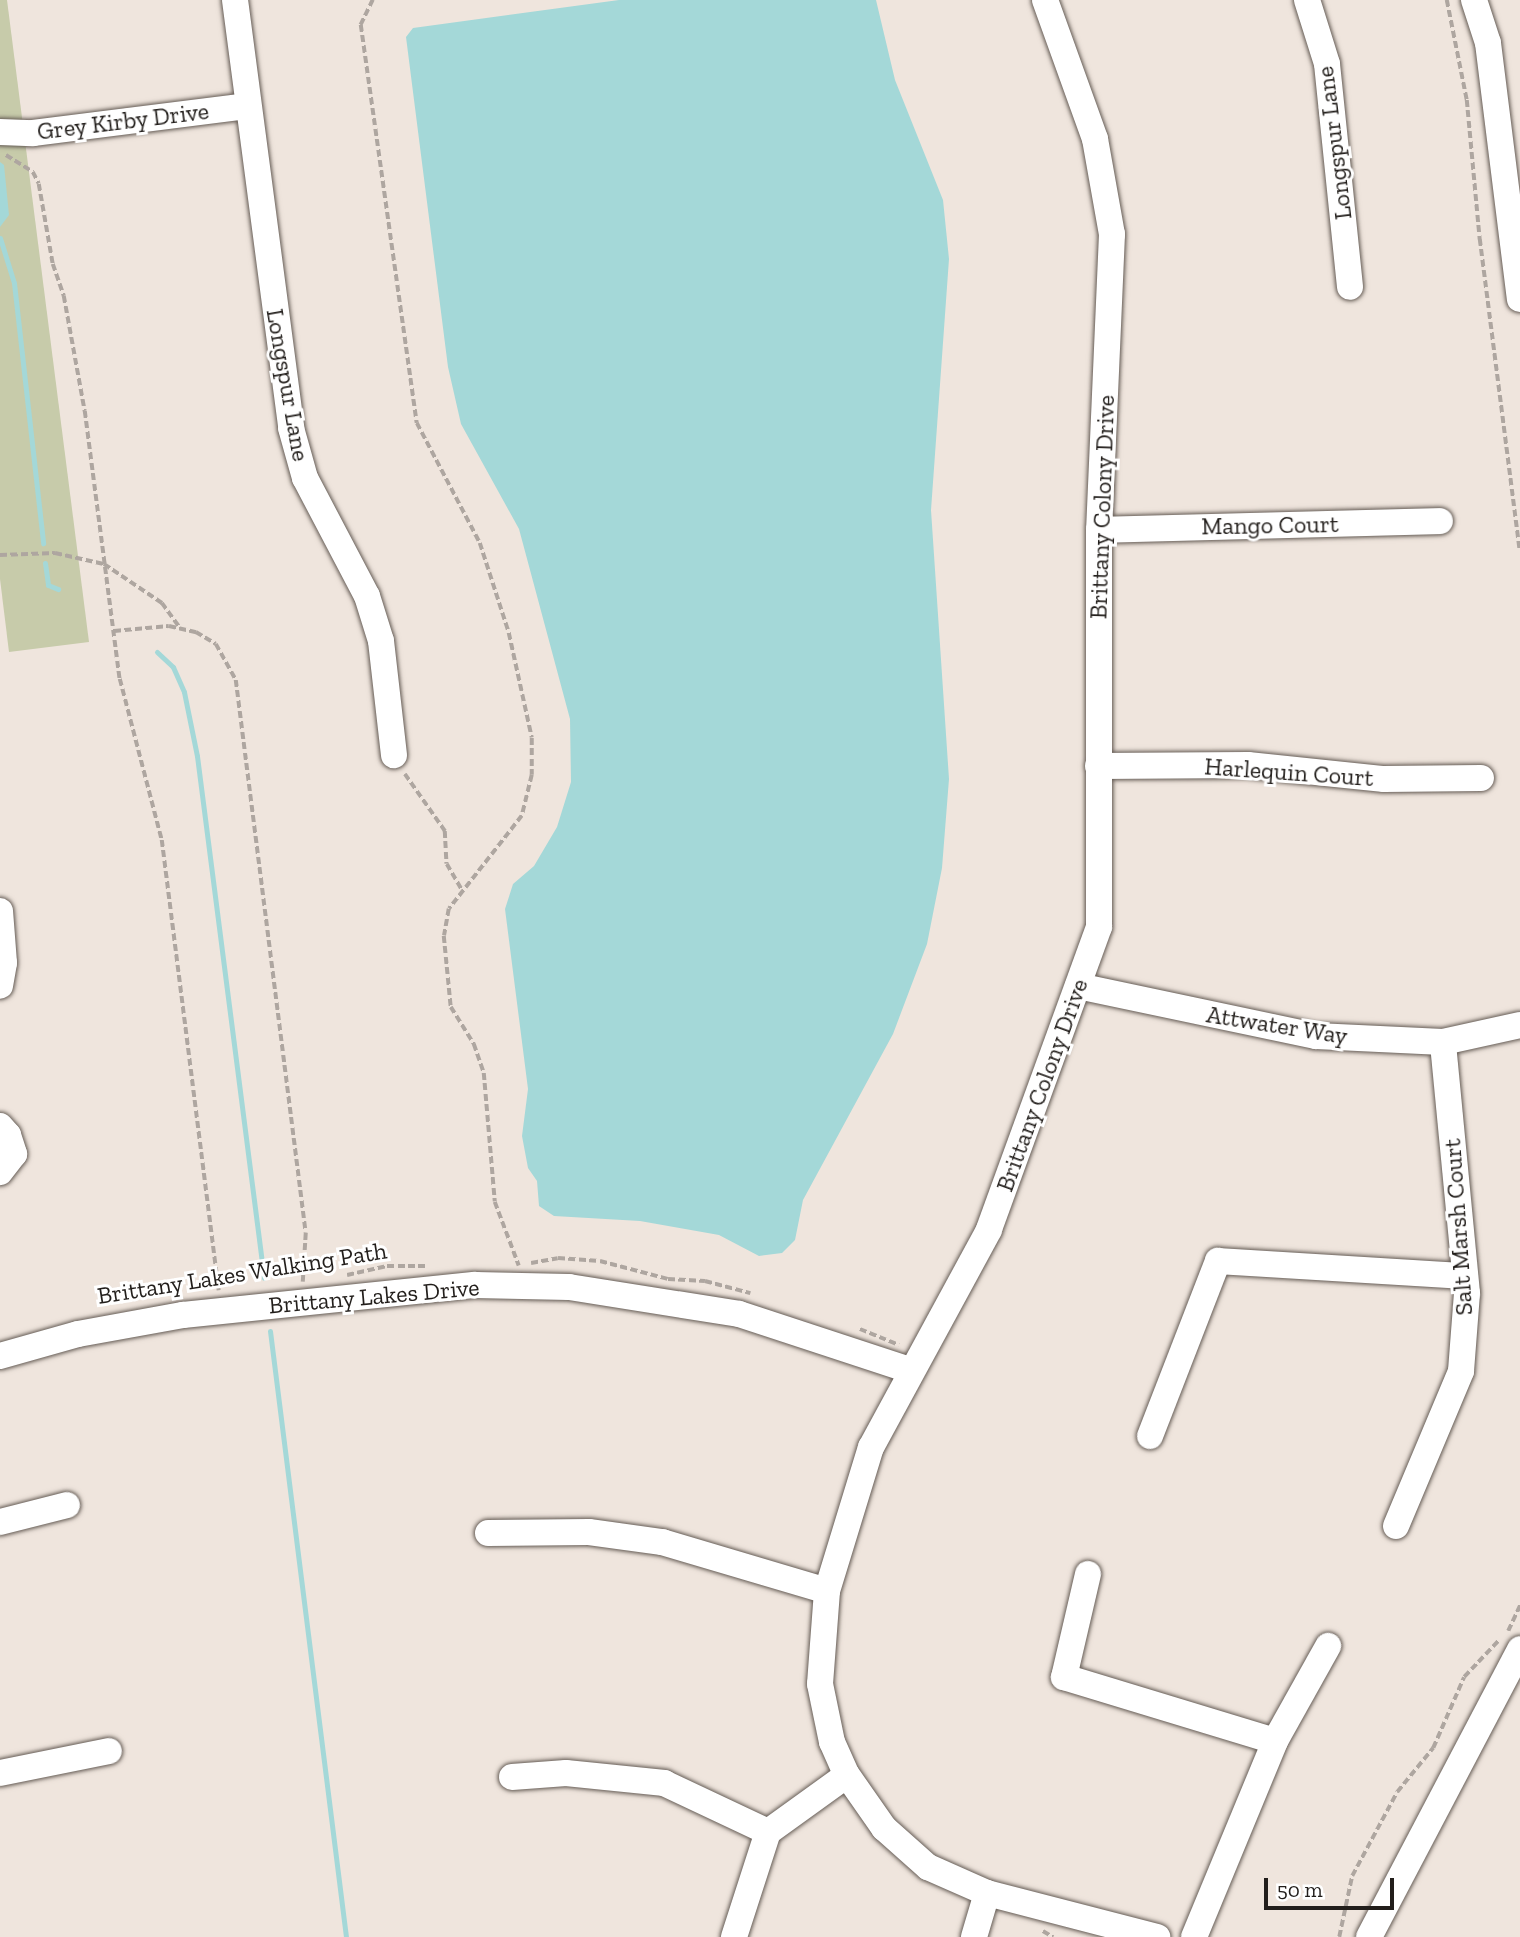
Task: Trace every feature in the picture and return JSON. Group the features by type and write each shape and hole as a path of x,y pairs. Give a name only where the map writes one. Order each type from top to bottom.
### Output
{"street":[{"name":"Longspur Lane","path":"235,0 246,106 290,428 305,478 367,596 381,641 394,755"},
{"name":"Brittany Colony Drive","path":"1045,0 1095,139 1112,234 1099,530 1099,927 989,1230 901,1368 871,1447 827,1591 820,1685 832,1742 847,1775 884,1828 928,1867 987,1893 1157,1937"},
{"name":"Longspur Lane","path":"1307,0 1327,64 1350,287"},
{"path":"1474,0 1488,43 1520,299"},
{"name":"Grey Kirby Drive","path":"0,132 33,133 246,106"},
{"name":"Mango Court","path":"1099,530 1440,521"},
{"name":"Harlequin Court","path":"1098,766 1248,765 1384,779 1480,778"},
{"path":"0,911 4,963 0,986"},
{"name":"Attwater Way","path":"1077,986 1316,1036 1443,1042 1520,1025"},
{"name":"Salt Marsh Court","path":"1396,1526 1461,1371 1465,1276 1443,1042"},
{"path":"0,1126 8,1135 14,1154 0,1172"},
{"path":"1150,1436 1218,1261 1465,1276"},
{"name":"Brittany Lakes Drive","path":"0,1356 78,1334 183,1315 523,1276 569,1287 739,1314 901,1368"},
{"path":"0,1522 67,1505"},
{"path":"488,1533 589,1532 662,1542 827,1591"},
{"path":"1088,1574 1064,1677 1275,1741"},
{"path":"1194,1937 1275,1741 1328,1646"},
{"path":"1369,1937 1520,1649"},
{"path":"0,1773 109,1751"},
{"path":"512,1777 566,1773 664,1783 768,1832"},
{"path":"734,1937 768,1832 847,1775"},
{"path":"974,1937 987,1893"}],"path":[{"path":"373,0 361,24 417,423 480,543 509,633 532,738 532,775 522,816 462,890 444,920 447,985 451,1007 474,1044 484,1073 495,1202 523,1276"},
{"path":"1447,0 1467,100 1520,550"},
{"path":"0,150 33,172 39,184 85,411 104,564 131,727 162,839 219,1296"},
{"path":"0,555 55,553 104,564 162,603 182,629"},
{"path":"114,631 169,626 182,629 216,644 236,680 306,1233 303,1284"},
{"path":"394,755 423,805 445,831 447,864 462,890"},
{"path":"523,1276 558,1258 600,1261 668,1279 717,1283 761,1298"},
{"name":"Brittany Lakes Walking Path","path":"339,1276 387,1266 441,1266"},
{"path":"508,1267 523,1276"},
{"name":"Brittany Lakes Walking Path","path":"290,1287 315,1282"},
{"path":"848,1326 899,1342 901,1368"},
{"path":"1339,1937 1352,1876 1397,1792 1433,1748 1464,1677 1509,1629 1520,1605"},
{"path":"1042,1930 1053,1937"}],"green space":[{"path":"0,0 7,0 89,642 9,652 0,579"}],"water":[{"path":"619,0 876,0 895,80 943,200 949,259 931,510 949,779 942,868 927,944 893,1034 803,1200 795,1240 782,1253 759,1256 719,1235 640,1221 554,1216 539,1206 537,1181 528,1168 522,1136 528,1089 505,909 513,884 534,866 557,827 571,782 570,719 519,529 461,424 448,367 406,37 413,28"},
{"path":"0,162 4,165 9,215 0,227"}],"waterway":[{"path":"0,238 14,283 43,543"},
{"path":"45,563 48,585 58,589"},
{"path":"157,652 173,667 184,692 197,756 264,1278"},
{"path":"270,1331 346,1937"}]}
